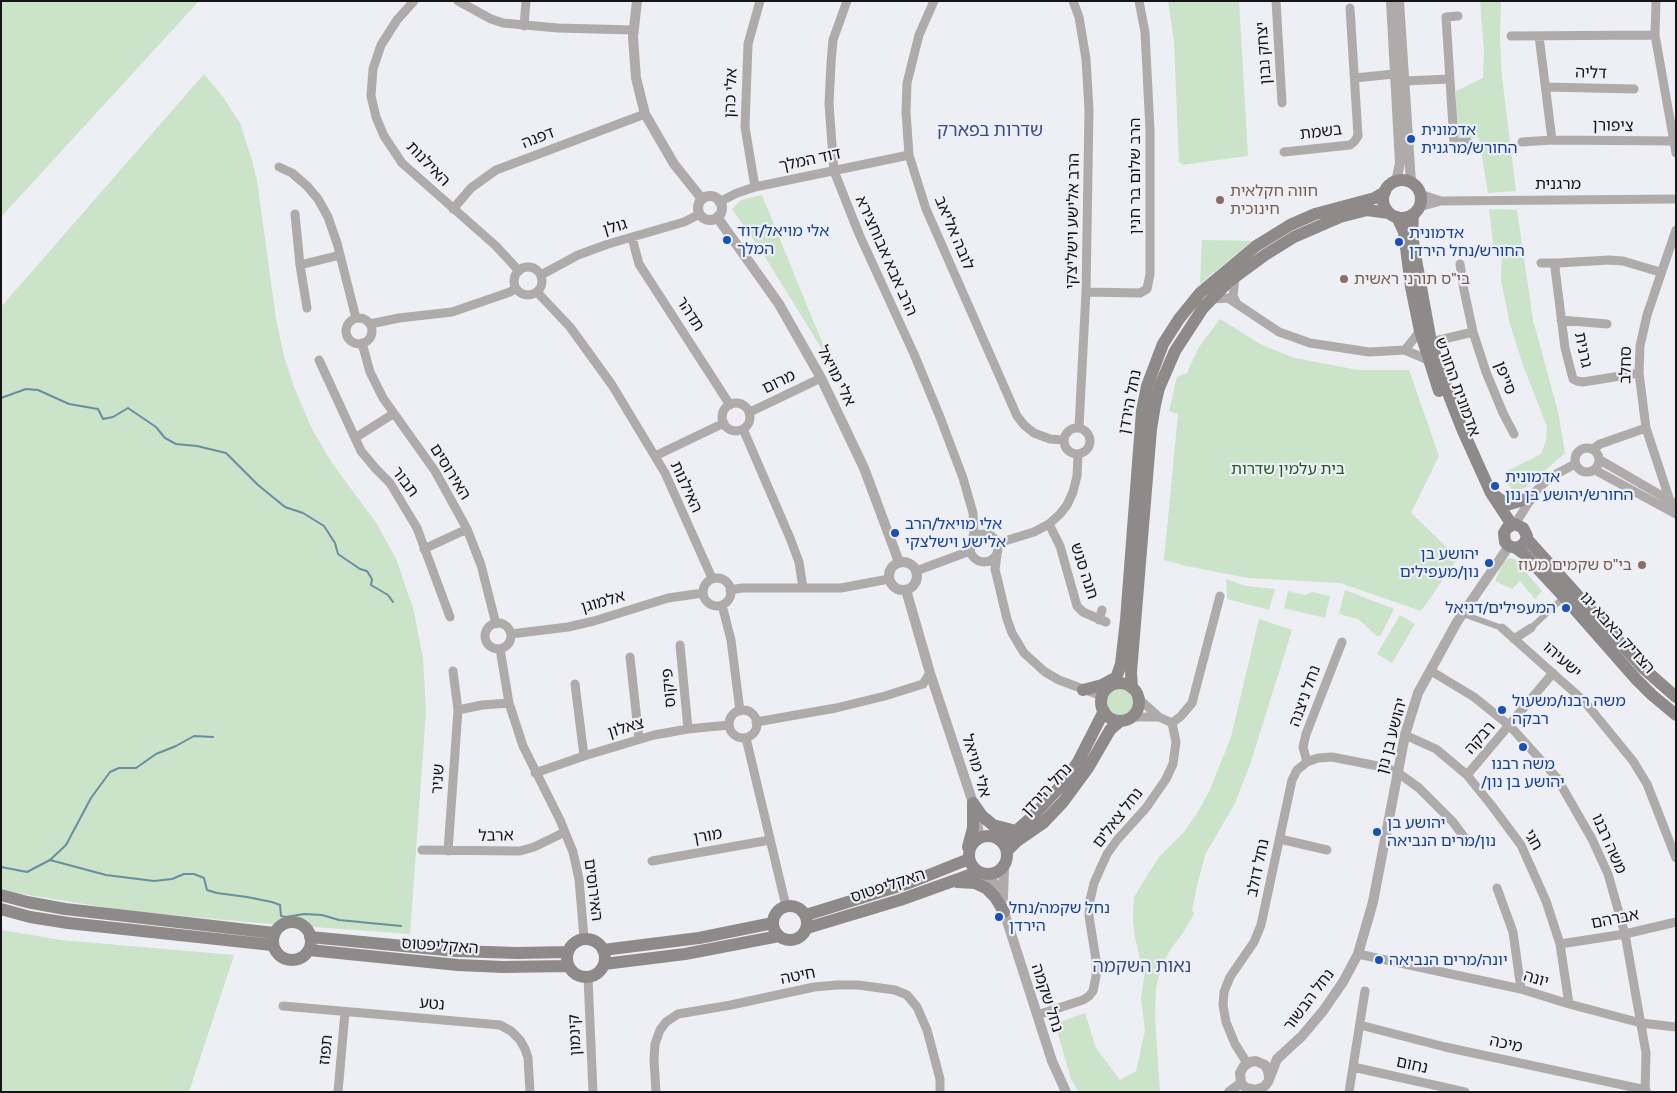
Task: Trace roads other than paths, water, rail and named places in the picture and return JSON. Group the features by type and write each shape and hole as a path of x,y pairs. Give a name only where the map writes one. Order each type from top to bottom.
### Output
{"main road":[{"path":"1405,181 1411,183 1420,194 1421,200 1416,211 1407,217 1393,215 1384,203 1385,192 1388,186 1396,182 1405,181"},
{"name":"נחל הירדן","path":"1116,680 1121,664 1126,620 1142,411 1147,386 1163,344 1179,319 1200,293 1256,246 1290,225 1314,214 1375,198 1385,192"},
{"name":"נחל הירדן","path":"1132,688 1132,662 1155,405 1159,388 1175,351 1192,322 1212,299 1235,277 1265,255 1312,228 1340,217 1367,210 1393,215"},
{"name":"אדמונית החורש","path":"1416,211 1412,224 1415,254 1431,342 1450,398 1491,493 1517,529"},
{"name":"אדמונית החורש","path":"1393,215 1404,232 1411,288 1420,331 1446,411 1474,474 1494,511 1517,529"},
{"path":"1491,493 1510,504 1529,501"},
{"path":"1517,529 1522,545 1512,547 1504,538 1517,529"},
{"name":"הצדיק באבא יגו","path":"1517,529 1643,668 1676,698"},
{"name":"הצדיק באבא יגו","path":"1512,547 1524,554 1636,679 1652,695 1676,714"},
{"path":"1083,690 1095,698 1103,713 1110,718 1126,719 1139,706 1139,699 1132,688 1116,680"},
{"path":"1083,690 1116,680"},
{"path":"1103,713 1102,696 1116,680"},
{"name":"נחל הירדן","path":"1000,840 1016,831 1033,816 1065,780 1078,762 1103,713"},
{"name":"נחל הירדן","path":"1007,851 1017,841 1043,823 1063,802 1088,768 1110,730 1126,719"},
{"path":"973,803 982,816 993,825 1016,831"},
{"path":"954,865 966,852 971,839 973,803"},
{"path":"991,836 1000,840 1007,851 1004,867 994,874 981,873 972,866 969,859 970,848 980,838 991,836"},
{"name":"האקליפטוס","path":"806,915 909,883 969,859"},
{"name":"האקליפטוס","path":"807,928 981,873"},
{"path":"949,883 975,883 986,888 995,897 1004,912"},
{"path":"1,895 66,910 273,939"},
{"path":"793,905 800,908 806,915 808,921 807,928 798,939 787,940 775,932 773,923 776,912 786,906 793,905"},
{"path":"1,909 68,923 273,939"},
{"path":"292,922 305,927 309,943 306,954 299,959 288,961 275,952 273,939 278,927 292,922"},
{"path":"604,950 699,938 773,923"},
{"path":"604,964 686,954 779,936"},
{"path":"584,938 596,941 604,950 604,964 594,976 577,975 568,966 568,952 574,943 584,938"},
{"name":"האקליפטוס","path":"309,943 456,951 568,952"},
{"name":"האקליפטוס","path":"309,943 458,965 511,967 568,966"}],"street":[{"name":"האילנות","path":"414,1 396,20 381,45 373,69 371,96 376,118 384,136 402,162 496,246 519,271"},
{"path":"458,1 491,19 503,23 524,26 634,30"},
{"path":"524,26 526,1"},
{"path":"638,1 634,30 636,78 645,114 674,164 702,199"},
{"name":"אלי כהן","path":"755,188 745,127 748,44 760,1"},
{"name":"הרב אבא אבוחצירא","path":"847,1 833,40 831,63 829,104 834,171 859,234 914,354 963,478 973,513 974,532 971,546"},
{"name":"לובה אליאב","path":"934,1 919,35 907,83 906,112 909,155 926,209 1017,416 1034,433 1050,439 1064,440"},
{"name":"הרב אלישע וישליצקי","path":"1073,1 1086,59 1089,110 1086,292 1079,427"},
{"name":"הרב אלישע וישליצקי","path":"1078,17 1080,1"},
{"name":"הרב שלום בר חנין","path":"1086,292 1140,293 1147,289 1150,274 1150,130 1145,32 1139,1"},
{"name":"יצחק נבון","path":"1276,1 1282,103"},
{"path":"1390,1 1400,163 1396,182"},
{"path":"1399,1 1411,183"},
{"path":"1656,1 1656,34 1676,152"},
{"name":"בשמת","path":"1284,152 1350,145 1358,136 1350,8"},
{"path":"1458,16 1446,17 1454,142 1468,142"},
{"path":"1511,36 1656,34"},
{"path":"1539,36 1552,140"},
{"path":"1355,78 1394,74"},
{"path":"1405,81 1450,79"},
{"name":"דליה","path":"1546,87 1634,90"},
{"name":"דפנה","path":"453,208 471,188 496,170 645,114"},
{"name":"ציפורן","path":"1522,142 1552,140 1674,141"},
{"name":"דוד המלך","path":"719,202 738,193 755,188 909,155"},
{"path":"279,167 292,173 318,199 328,217 356,318"},
{"name":"מרגנית","path":"1420,194 1441,201 1676,198"},
{"path":"710,196 715,197 719,202 721,209 717,217 709,219 704,218 700,214 698,207 702,199 710,196"},
{"name":"מרגנית","path":"1416,211 1441,201"},
{"path":"295,214 307,308"},
{"name":"גולן","path":"541,275 578,255 608,244 684,222 700,214"},
{"name":"אלי מויאל","path":"717,217 779,304 821,378 864,468 899,562"},
{"name":"סחלב","path":"1673,503 1646,428 1639,373 1640,346 1646,315 1676,230"},
{"name":"תדהר","path":"632,238 638,264 730,405"},
{"path":"300,265 340,255"},
{"path":"1541,263 1624,261 1660,272"},
{"name":"גרנית","path":"1558,263 1555,268 1555,275 1565,348 1573,378 1577,382 1639,373"},
{"name":"סייפן","path":"1460,264 1473,332 1502,413 1514,434"},
{"path":"525,267 533,268 541,275 542,282 537,292 526,295 516,288 514,279 519,271 525,267"},
{"path":"1235,277 1233,296 1238,304"},
{"path":"370,324 399,318 452,312 516,288"},
{"name":"האילנות","path":"537,292 570,327 612,385 665,473 712,578"},
{"path":"1212,299 1228,298 1279,332 1310,343 1369,352 1405,350 1428,360"},
{"path":"362,318 370,324 372,333 362,343 352,342 347,335 347,326 352,319 362,318"},
{"path":"1561,320 1607,324"},
{"path":"1405,350 1420,331"},
{"path":"1431,342 1473,332"},
{"name":"האירוסים","path":"362,343 370,372 393,414 435,471 467,529 481,565 496,624"},
{"name":"תבור","path":"319,360 361,451 390,483 405,505 417,528 450,618"},
{"name":"מרום","path":"750,412 821,378"},
{"path":"736,403 742,405 750,412 749,423 743,430 733,431 724,423 724,411 730,405 736,403"},
{"path":"355,438 393,414"},
{"path":"655,456 724,423"},
{"path":"1079,427 1089,434 1091,443 1087,450 1078,454 1067,449 1064,440 1070,429 1079,427"},
{"path":"1646,428 1600,444 1593,449 1585,448 1578,452 1575,460 1577,468 1584,472 1595,470 1676,514"},
{"path":"743,430 790,538 799,562 803,588"},
{"path":"1593,449 1600,460 1673,503"},
{"path":"995,540 1034,532 1049,524 1067,505 1073,492 1077,476 1078,454"},
{"path":"1595,470 1600,460"},
{"path":"1517,529 1529,501 1548,478 1576,464"},
{"name":"הרב אבא אבוחצירא","path":"973,513 984,529 995,540"},
{"name":"חנה סנש","path":"1049,524 1060,546 1077,606 1082,612 1102,621 1102,610"},
{"path":"424,549 467,529"},
{"path":"916,571 971,546 979,534 988,534 995,540 998,550 995,569 1012,633 1024,653 1045,672 1059,680 1102,696"},
{"path":"971,546 973,558 986,567 998,586"},
{"name":"יהושע בן נון","path":"1358,954 1374,902 1396,772 1418,693 1463,614 1512,547"},
{"path":"977,561 989,562 997,555"},
{"path":"899,562 910,564 916,571 915,582 906,590 894,586 889,580 891,568 899,562"},
{"path":"712,578 726,581 730,590 728,600 722,605 709,604 703,593 706,582 712,578"},
{"path":"730,590 841,588 889,580"},
{"name":"אלי מויאל","path":"906,590 930,672 973,803 980,838"},
{"name":"אלמוגן","path":"511,634 568,627 668,598 703,593"},
{"path":"1139,699 1159,716 1172,723 1192,703 1220,596"},
{"path":"1514,639 1531,628 1564,597"},
{"path":"722,605 731,640 740,711"},
{"name":"ישעיהו","path":"1463,614 1502,628 1584,701 1633,761 1647,784 1676,858"},
{"path":"496,624 508,627 511,634 508,645 500,649 490,646 485,639 489,627 496,624"},
{"name":"נחל ניצנה","path":"1307,762 1303,747 1306,734 1342,642"},
{"name":"פיקוס","path":"680,645 688,729"},
{"name":"האירוסים","path":"500,649 509,703 523,746 566,832 573,852 579,879 584,938"},
{"path":"630,658 639,740"},
{"name":"שניר","path":"448,851 458,710 454,671"},
{"name":"משה רבנו","path":"1431,671 1474,697 1510,726 1557,778 1577,812 1608,874 1625,934 1646,1053 1646,1091"},
{"path":"923,684 930,672"},
{"name":"רבקה","path":"1467,775 1553,673"},
{"path":"575,684 584,756"},
{"path":"756,722 836,708 923,684 936,690"},
{"path":"458,710 482,705 509,703"},
{"path":"740,711 748,711 756,722 754,732 746,738 737,737 729,726 731,717 734,713 740,711"},
{"path":"1126,719 1159,716"},
{"name":"נחל צאלים","path":"1037,1015 1083,1000 1093,991 1096,976 1096,960 1089,916 1094,883 1107,854 1116,840 1138,819 1166,779 1173,764 1176,742 1172,723"},
{"name":"צאלון","path":"535,772 639,740 688,729 729,726"},
{"name":"חגי","path":"1405,735 1436,749 1467,775 1520,846 1546,901 1560,944 1568,1004"},
{"path":"746,738 786,906"},
{"path":"1307,762 1318,758 1332,757 1383,767 1396,772 1419,788 1452,822 1467,841"},
{"name":"נחל דולב","path":"1247,1063 1235,1044 1226,1022 1223,1005 1224,992 1230,978 1254,942 1261,925 1292,780 1297,770 1307,762"},
{"name":"ארבל","path":"422,850 520,851 534,847 566,832"},
{"path":"1280,839 1327,850"},
{"name":"מורן","path":"652,861 770,840"},
{"name":"נחל שקמה","path":"1004,867 1002,895 1004,912"},
{"name":"נחל שקמה","path":"981,873 993,881 1052,1061 1066,1092"},
{"path":"1497,888 1513,932 1521,989"},
{"name":"אברהם","path":"1560,944 1625,934 1676,922"},
{"name":"יונה","path":"1358,954 1521,989 1568,1004 1641,1023 1676,1026"},
{"name":"נחל הבשור","path":"1267,1085 1277,1059 1302,1036 1323,1012 1343,982 1358,954"},
{"name":"קינמון","path":"588,977 593,1092"},
{"name":"חיטה","path":"656,1092 655,1044 660,1030 666,1022 678,1014 837,985 895,990 907,995 917,1006 927,1030 940,1080 940,1092"},
{"path":"1349,1092 1365,992"},
{"name":"נטע","path":"283,1006 500,1025 515,1036 525,1049 528,1058 530,1092"},
{"name":"תפוז","path":"338,1092 345,1012"},
{"name":"מיכה","path":"1360,1025 1445,1047 1646,1091"},
{"name":"נחל הבשור","path":"1262,1063 1277,1059"},
{"path":"1256,1061 1262,1063 1267,1069 1267,1085 1254,1091 1246,1088 1242,1083 1240,1073 1244,1066 1247,1063 1256,1061"},
{"name":"נחום","path":"1353,1067 1443,1090 1465,1092"},
{"path":"1229,1092 1242,1083"}],"waterway":[{"path":"1,398 26,389 38,390 69,404 98,409 103,419 113,417 128,408 156,427 165,438 176,444 197,446 226,453 258,485 285,507 303,513 324,526 335,543 338,554 360,569 367,571 372,579 371,585 388,595 393,602"},
{"path":"1,867 27,872 50,860 66,845 91,798 110,772 119,768 136,768 156,754 194,736 213,737"},
{"path":"50,860 106,875 154,881 172,879 184,874 194,874 204,878 207,890 280,905 281,916 322,915 339,920 401,926"}],"place":[{"name":"אדמונית החורש/מרגנית","path":"1411,139"},
{"name":"חווה חקלאית חינוכית","path":"1220,200"},
{"name":"אלי מויאל/דוד המלך","path":"727,240"},
{"name":"אדמונית החורש/נחל הירדן","path":"1399,242"},
{"name":"בי\"ס תורני ראשית","path":"1344,279"},
{"name":"אדמונית החורש/יהושע בן נון","path":"1495,486"},
{"name":"אלי מויאל/הרב אלישע וישלצקי","path":"895,533"},
{"name":"יהושע בן נון/מעפילים","path":"1489,563"},
{"name":"בי\"ס שקמים מעוז","path":"1642,565"},
{"name":"המעפילים/דניאל","path":"1566,608"},
{"name":"משה רבנו/משעול רבקה","path":"1502,710"},
{"name":"משה רבנו /יהושע בן נון","path":"1523,747"},
{"name":"יהושע בן נון/מרים הנביאה","path":"1377,832"},
{"name":"נחל שקמה/נחל הירדן","path":"999,917"},
{"name":"יונה/מרים הנביאה","path":"1379,960"}],"district":[{"name":"שדרות בפארק","path":"990,131"},
{"name":"נאות השקמה","path":"1142,967"}],"park label":[{"name":"בית עלמין שדרות","path":"1288,469"}]}
